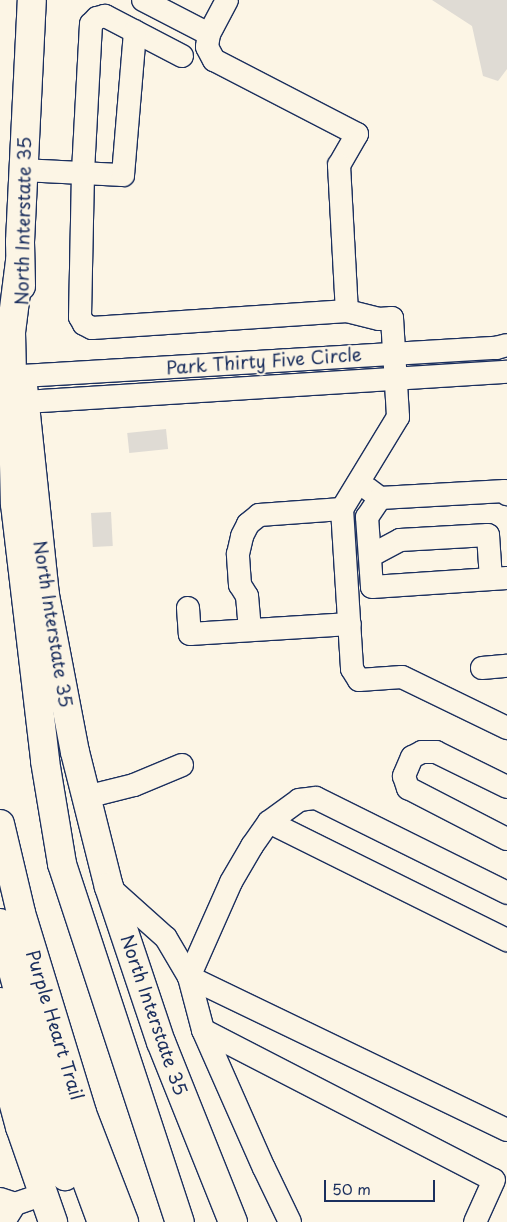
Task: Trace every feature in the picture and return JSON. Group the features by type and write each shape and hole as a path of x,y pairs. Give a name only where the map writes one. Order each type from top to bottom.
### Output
{"main road":[{"name":"North Interstate 35","path":"32,0 20,262 23,389 45,595 75,752 109,887 161,1042 233,1222"},
{"path":"20,262 11,332 15,504 42,742 62,864 180,1222"},
{"name":"Purple Heart Trail","path":"0,824 21,913 82,1113 124,1222"},
{"name":"Purple Heart Trail","path":"0,923 22,1005 102,1222"},
{"path":"0,1002 29,1085 83,1222"},
{"path":"0,1053 20,1127 54,1222"}],"street":[{"path":"143,0 209,34"},
{"path":"227,0 209,34 207,47 214,60 357,134 340,165 347,311"},
{"path":"182,56 106,16 97,18 92,24 83,173 80,317 84,324 92,328 347,311 379,319 392,318 398,417 342,509 352,669 359,680 402,677 507,728"},
{"path":"23,170 123,175 135,32"},
{"name":"Park Thirty Five Circle","path":"23,389 394,352 507,346"},
{"name":"Park Thirty Five Circle","path":"23,389 396,379 507,372"},
{"path":"359,482 380,498 505,491 507,494"},
{"path":"370,556 400,540 488,535 499,579 372,587 367,517 380,498"},
{"path":"250,630 247,596 240,585 238,554 242,536 248,524 259,515 342,509"},
{"path":"368,527 400,540"},
{"path":"188,608 190,634 350,624"},
{"path":"482,668 507,666"},
{"path":"507,787 436,752 422,752 412,757 404,776 408,788 507,839"},
{"path":"86,796 134,785 182,765"},
{"path":"189,977 231,882 268,822 299,800 316,798 507,893"},
{"path":"268,822 507,940"},
{"path":"109,887 166,938 189,977 203,1030 290,1222"},
{"path":"189,977 507,1130"},
{"path":"203,1030 494,1180 475,1222"},
{"path":"0,1221 5,1220 8,1201 44,1194"}],"shaded area":[{"path":"432,0 507,0 507,69 498,81 483,76 472,26"},
{"path":"166,429 168,449 129,453 127,433"},
{"path":"111,512 113,546 93,547 91,513"}]}
